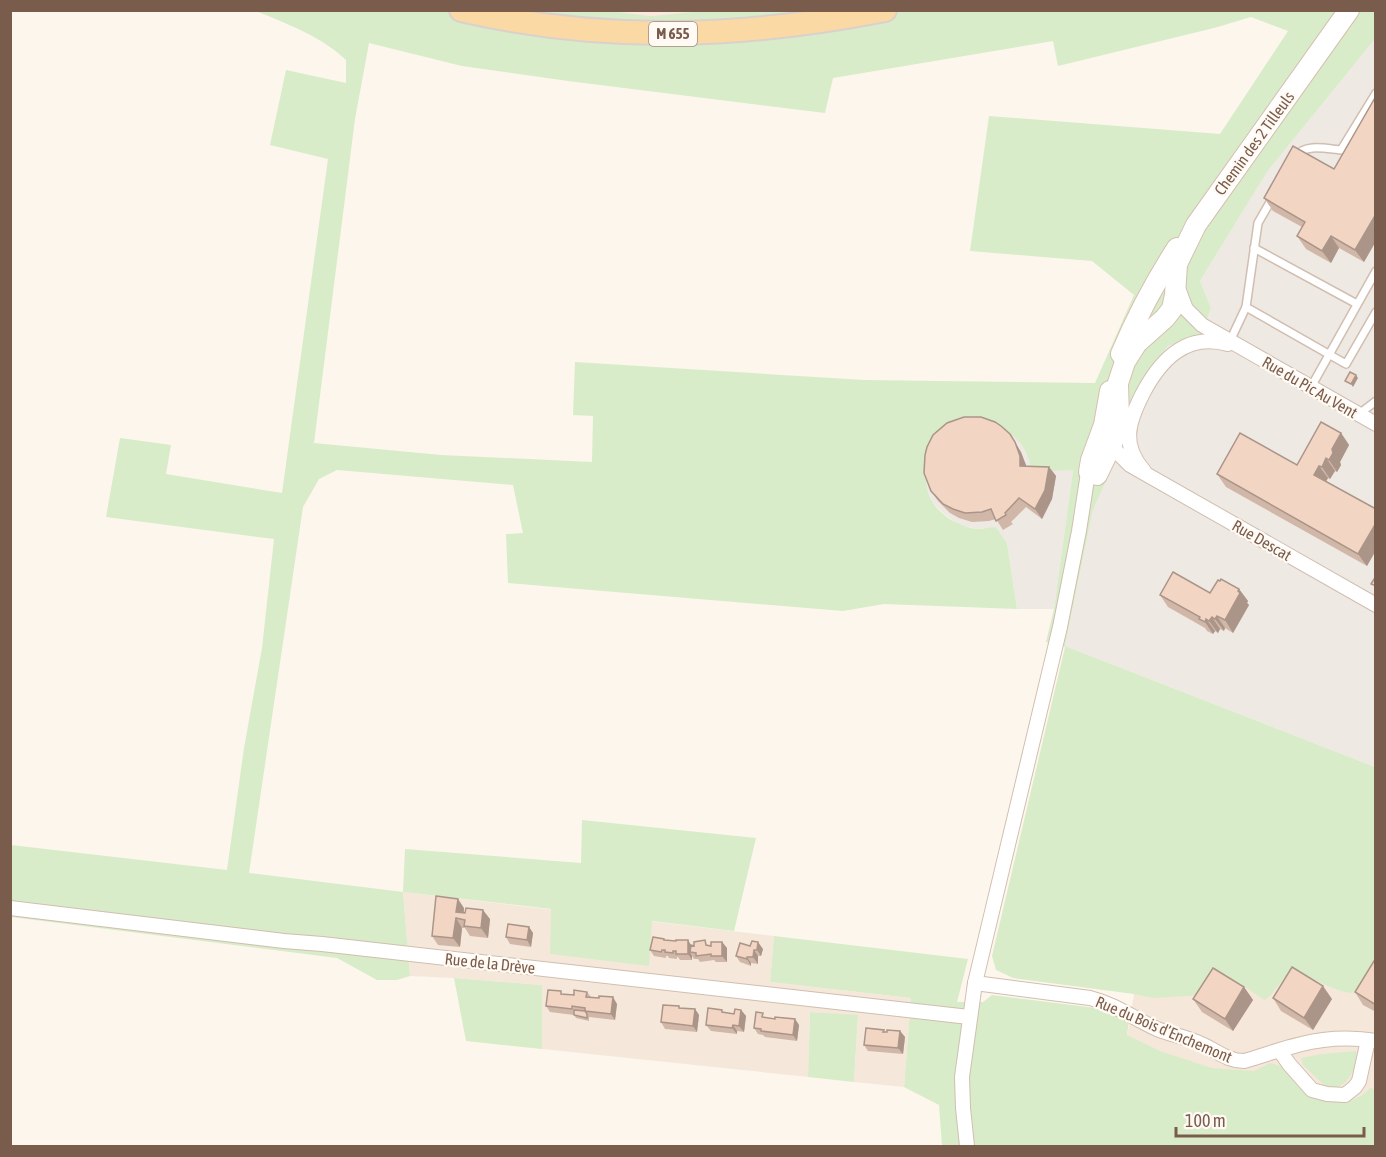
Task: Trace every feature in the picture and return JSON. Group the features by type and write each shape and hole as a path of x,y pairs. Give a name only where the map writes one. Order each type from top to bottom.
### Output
{"main road":[{"name":"M 655","path":"461,10 566,28 657,34 758,29 885,10"}],"street":[{"name":"Chemin des 2 Tilleuls","path":"1179,298 1176,274 1179,259 1196,225 1349,10"},
{"path":"1093,474 1091,460 1106,417 1114,372 1128,337 1162,271 1196,225"},
{"path":"1142,306 1156,300 1179,298"},
{"path":"966,1146 962,1077 975,983 1056,646 1093,474 1112,444 1119,423 1119,383 1125,362 1137,343 1168,315 1179,298"},
{"name":"Rue du Pic Au Vent","path":"1179,298 1198,322 1376,424"},
{"name":"Rue du Pic Au Vent","path":"1139,401 1157,370 1170,356 1182,348 1197,342 1208,341 1222,342 1245,350"},
{"name":"Rue Descat","path":"1139,401 1131,419 1128,435 1135,459 1148,476"},
{"name":"Rue Descat","path":"1106,417 1112,444 1126,462 1376,605"},
{"name":"Rue de la Drève","path":"10,908 969,1017"},
{"name":"Rue du Bois d’Enchemont","path":"975,983 1100,1000 1159,1030 1199,1042 1230,1059 1244,1061 1280,1051 1324,1040 1350,1038 1372,1040 1359,1081 1344,1095 1312,1090 1288,1064 1280,1051"}],"lane":[{"path":"1294,162 1300,152 1306,148 1341,150 1376,93"},
{"path":"1230,341 1246,307 1258,223 1276,192"},
{"path":"1254,248 1357,304"},
{"path":"1311,387 1376,271"},
{"path":"1246,307 1346,364 1376,312"},
{"path":"1359,414 1376,401"}],"shaded area":[{"path":"600,11 714,11 651,16"},
{"path":"1375,39 1375,767 1065,646 1093,510 1107,479 1130,410 1147,375 1168,346 1202,334 1211,308 1200,281 1267,172"},
{"path":"991,423 1018,439 1029,456 1073,470 1054,609 1017,609 1007,543 996,527 978,529 959,525 932,502 926,486 925,471"},
{"path":"403,892 774,936 770,982 911,998 904,1087 854,1082 858,1016 810,1012 808,1077 542,1049 542,985 410,976"},
{"path":"1375,938 1375,1139 1126,1043 1134,994"}],"green space":[{"path":"600,10 651,16 714,10 1375,11 1375,39 1267,172 1200,281 1211,308 1202,334 1168,346 1147,375 1130,410 1107,479 1093,510 1065,646 1375,767 1375,965 1357,990 1349,993 1325,985 1295,970 1285,977 1265,1000 1224,976 1203,995 1152,998 1013,978 996,970 992,956 1065,647 1046,642 1054,609 1073,470 1032,472 1027,454 1019,442 1008,432 991,423 925,471 926,484 933,503 952,520 977,529 996,527 1007,543 1017,609 884,604 843,611 508,583 506,534 523,533 513,485 337,470 319,479 303,507 249,873 403,892 410,976 397,980 377,980 337,958 11,917 11,845 227,870 244,748 262,648 274,539 106,517 120,438 171,445 166,474 282,493 328,159 270,145 286,70 346,83 346,60 315,37 256,11","holes":["1251,17 1288,31 1220,134 989,116 970,251 1092,261 1134,295 1095,383 864,380 575,362 573,415 593,416 592,462 441,455 314,443 355,119 369,43 462,66 825,113 833,78 1053,41 1058,66"]},
{"path":"582,820 756,838 734,931 652,921 649,966 550,954 551,909 403,892 405,849 581,863"},
{"path":"774,936 968,959 957,1002 983,1002 992,995 1104,1009 1129,1021 1127,1035 1160,1051 1212,1068 1254,1071 1270,1063 1275,1064 1286,1070 1302,1089 1328,1101 1346,1102 1362,1095 1370,1088 1375,1089 1375,1146 942,1146 939,1105 904,1087 911,998 770,982"},
{"path":"454,978 542,985 542,1049 466,1041"},
{"path":"810,1012 858,1015 854,1082 808,1077"},
{"path":"1356,1051 1357,1061 1352,1073 1345,1083 1336,1088 1325,1086 1303,1065 1301,1058 1322,1054"}],"building":[{"path":"1376,96 1376,214 1355,250 1331,236 1322,251 1297,236 1305,222 1264,198 1293,146 1334,169"},
{"path":"1350,372 1356,375 1351,384 1345,381"},
{"path":"964,417 981,417 1001,426 1015,442 1020,456 1020,466 1049,467 1045,490 1035,509 1019,498 1005,513 1006,515 996,521 991,509 965,513 943,504 931,491 924,473 927,447 933,435 947,423"},
{"path":"1321,422 1341,433 1329,460 1326,458 1322,467 1319,466 1314,475 1376,509 1376,523 1358,554 1217,474 1240,433 1297,465"},
{"path":"1173,572 1210,593 1221,579 1239,589 1240,593 1225,620 1217,616 1215,619 1212,617 1209,621 1206,619 1205,622 1160,595"},
{"path":"1376,576 1376,586 1371,584"},
{"path":"436,896 458,899 456,912 465,913 466,908 483,910 481,928 464,926 465,920 456,918 453,938 432,936"},
{"path":"508,924 529,927 527,940 506,937"},
{"path":"653,937 664,940 688,940 688,954 650,950"},
{"path":"705,940 706,945 711,946 711,942 722,942 722,956 711,956 711,954 696,956 696,953 690,952 694,942"},
{"path":"752,941 758,942 753,957 747,957 747,959 736,956 740,943 750,946"},
{"path":"1374,961 1376,962 1376,1005 1355,992"},
{"path":"1292,967 1323,986 1304,1018 1273,998"},
{"path":"1213,968 1244,987 1225,1019 1193,999"},
{"path":"548,990 574,995 574,990 587,992 586,997 613,997 611,1014 585,1011 585,1008 572,1006 572,1009 546,1006"},
{"path":"663,1005 695,1009 693,1026 661,1022"},
{"path":"708,1008 734,1014 735,1009 741,1010 739,1026 733,1025 732,1028 706,1025"},
{"path":"574,1010 585,1011 587,1018 574,1015"},
{"path":"756,1012 763,1013 762,1017 795,1019 793,1035 754,1028"},
{"path":"866,1028 884,1030 883,1032 900,1031 898,1048 864,1045"}]}
